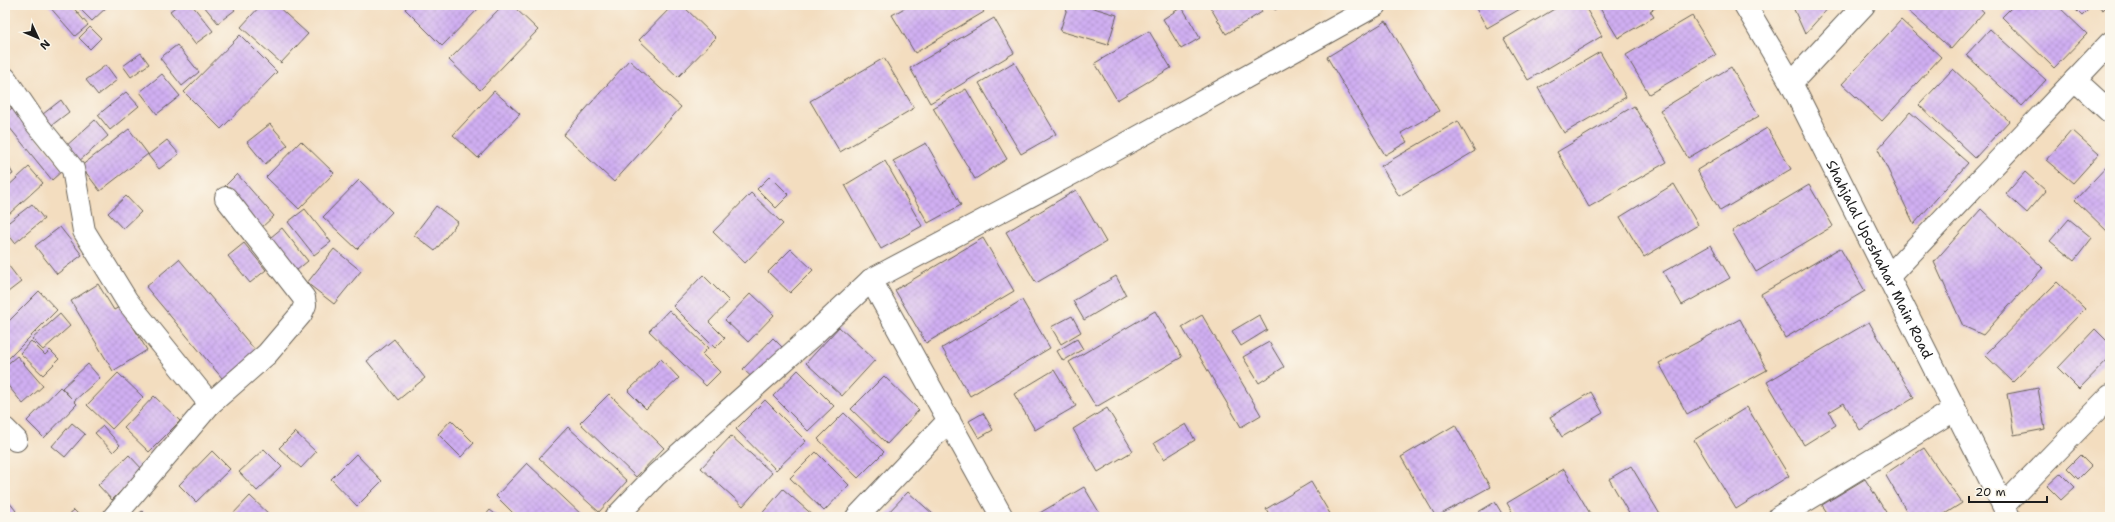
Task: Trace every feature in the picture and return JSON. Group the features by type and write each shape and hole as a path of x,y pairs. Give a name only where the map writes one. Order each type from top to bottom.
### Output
{"street":[{"path":"616,517 656,475 814,334 871,280 1090,164 1376,5"},
{"name":"Shahjalal Uposhahar Main Road","path":"1745,5 1791,83 2006,511"},
{"path":"1791,83 1864,5"},
{"path":"1889,276 2110,43"},
{"path":"5,78 35,122 73,169 84,231 127,301 210,404"},
{"path":"2075,80 2110,112"},
{"path":"114,517 210,404 267,354 301,314 305,305 304,298 226,198"},
{"path":"871,280 1002,517"},
{"path":"2006,511 2110,396"},
{"path":"1779,517 1954,410"},
{"path":"857,517 949,420"}],"building":[{"path":"48,5 71,5 88,25 75,36"},
{"path":"84,5 108,6 92,21 80,9"},
{"path":"178,5 192,5 213,31 195,44 170,11"},
{"path":"203,5 231,5 235,10 218,23"},
{"path":"261,5 276,5 308,34 281,63 241,27"},
{"path":"408,5 482,5 442,46 405,9"},
{"path":"503,5 512,5 538,30 480,90 449,60"},
{"path":"673,5 682,5 716,38 678,77 639,40"},
{"path":"910,5 979,5 984,12 915,53 892,15"},
{"path":"1068,5 1084,5 1117,15 1108,45 1060,31"},
{"path":"1209,5 1258,5 1262,12 1226,34"},
{"path":"1272,5 1283,5 1275,10"},
{"path":"1474,5 1527,5 1487,28"},
{"path":"1561,5 1584,5 1602,36 1528,80 1504,39"},
{"path":"1598,5 1660,5 1650,11 1654,17 1618,38"},
{"path":"1792,5 1831,5 1805,34"},
{"path":"1910,5 1976,5 1984,12 1951,49 1906,9"},
{"path":"2014,5 2057,5 2087,34 2054,68 2002,17"},
{"path":"2071,5 2093,5 2082,16"},
{"path":"2097,5 2108,5 2103,10"},
{"path":"1182,7 1200,38 1181,49 1163,19"},
{"path":"1692,16 1716,55 1649,94 1626,55"},
{"path":"994,18 1014,53 930,103 910,68"},
{"path":"1901,20 1941,57 1882,121 1842,84"},
{"path":"1386,21 1439,111 1401,133 1407,142 1385,155 1327,57"},
{"path":"90,27 101,38 90,49 79,38"},
{"path":"1990,29 2046,80 2022,106 1966,55"},
{"path":"1149,31 1171,68 1117,100 1095,63"},
{"path":"240,35 277,72 221,129 184,92"},
{"path":"177,45 199,72 182,86 160,58"},
{"path":"1600,52 1626,97 1564,133 1538,88"},
{"path":"141,53 149,64 131,77 123,66"},
{"path":"884,58 914,108 840,152 810,101"},
{"path":"629,60 681,107 614,182 563,135"},
{"path":"1014,62 1056,134 1021,154 979,83"},
{"path":"106,65 117,80 98,95 86,80"},
{"path":"1731,67 1759,116 1688,158 1660,110"},
{"path":"1953,69 2009,121 1975,158 1919,105"},
{"path":"162,74 180,96 157,114 140,92"},
{"path":"966,89 1007,159 975,179 933,108"},
{"path":"494,91 520,114 478,158 453,135"},
{"path":"126,92 139,106 110,130 98,115"},
{"path":"61,100 69,112 52,125 43,114"},
{"path":"1634,106 1667,162 1589,207 1557,152"},
{"path":"13,107 63,170 52,180 5,122 5,114"},
{"path":"1910,112 1968,163 1914,224 1878,149"},
{"path":"95,120 108,136 78,162 65,147"},
{"path":"1458,121 1475,151 1399,196 1381,166"},
{"path":"270,124 288,145 265,164 247,142"},
{"path":"1767,128 1791,169 1720,211 1697,170"},
{"path":"129,129 148,154 100,191 81,166"},
{"path":"2072,130 2099,154 2073,183 2046,160"},
{"path":"167,140 179,154 159,169 148,155"},
{"path":"301,141 334,173 299,209 266,177"},
{"path":"926,143 961,205 928,223 893,161"},
{"path":"5,160 13,174 5,179"},
{"path":"885,161 922,226 881,249 845,185"},
{"path":"2110,163 2110,232 2109,233 2075,200"},
{"path":"29,167 43,183 9,214 5,210 5,189"},
{"path":"2025,172 2046,191 2027,213 2006,194"},
{"path":"237,174 274,216 261,228 224,187"},
{"path":"770,176 789,195 776,208 757,189"},
{"path":"359,180 392,212 357,249 323,217"},
{"path":"1674,184 1698,225 1644,257 1620,217"},
{"path":"1809,185 1833,226 1756,272 1732,231"},
{"path":"1076,190 1106,242 1036,283 1006,232"},
{"path":"751,193 783,224 745,263 713,232"},
{"path":"126,196 141,212 123,229 108,213"},
{"path":"32,204 44,219 15,243 5,230 5,225"},
{"path":"436,206 458,222 435,251 414,235"},
{"path":"305,209 331,242 314,255 288,222"},
{"path":"1981,209 2043,268 1983,335 1963,326 1934,262"},
{"path":"2069,219 2092,238 2074,261 2050,241"},
{"path":"60,227 82,255 57,274 35,246"},
{"path":"282,228 308,261 291,275 265,242"},
{"path":"983,238 1014,291 926,343 895,290"},
{"path":"244,243 266,270 250,283 228,256"},
{"path":"1711,245 1730,278 1682,305 1663,272"},
{"path":"1840,248 1865,291 1785,338 1761,294"},
{"path":"334,249 361,271 334,304 307,283"},
{"path":"791,249 813,270 790,293 768,272"},
{"path":"179,259 260,356 227,384 146,287"},
{"path":"5,261 21,282 8,292 5,289"},
{"path":"703,275 729,301 709,322 725,338 715,348 673,306"},
{"path":"1116,276 1126,295 1084,320 1073,301"},
{"path":"2057,282 2085,309 2013,382 1985,355"},
{"path":"98,284 114,310 121,306 147,350 113,371 71,301"},
{"path":"39,291 57,310 5,362 5,325"},
{"path":"751,293 774,315 748,342 725,320"},
{"path":"1022,300 1050,348 970,396 942,348"},
{"path":"669,310 708,348 702,354 720,372 706,386 649,331"},
{"path":"1155,311 1182,357 1096,407 1069,362"},
{"path":"60,314 70,326 43,350 32,339"},
{"path":"1202,315 1261,415 1241,427 1182,327"},
{"path":"1259,315 1267,330 1241,346 1232,331"},
{"path":"1072,316 1081,332 1061,344 1051,327"},
{"path":"1740,319 1767,370 1687,414 1659,363"},
{"path":"1869,322 1914,398 1860,430 1844,403 1829,412 1836,425 1804,445 1767,382"},
{"path":"839,327 875,360 842,396 806,363"},
{"path":"2095,329 2110,344 2110,357 2079,389 2058,368"},
{"path":"773,338 788,353 759,384 743,369"},
{"path":"394,339 425,378 398,400 367,361"},
{"path":"1077,339 1083,349 1063,361 1057,351"},
{"path":"31,341 45,355 50,350 59,359 43,375 20,353"},
{"path":"1269,342 1284,367 1259,383 1243,357"},
{"path":"17,356 43,386 23,404 5,382 5,366"},
{"path":"661,359 679,378 646,409 628,391"},
{"path":"88,364 100,378 74,401 77,404 44,438 27,421 60,387 71,398 62,388"},
{"path":"798,370 834,406 808,431 773,396"},
{"path":"1054,370 1076,406 1035,430 1014,394"},
{"path":"118,373 143,397 112,429 87,405"},
{"path":"884,376 919,410 887,444 851,409"},
{"path":"2038,388 2045,429 2014,435 2007,394"},
{"path":"1591,392 1603,413 1562,437 1550,417"},
{"path":"609,394 664,448 636,477 580,423"},
{"path":"154,396 180,421 149,452 124,428"},
{"path":"765,400 806,441 776,470 736,429"},
{"path":"1747,407 1789,476 1736,509 1694,440"},
{"path":"1107,408 1133,451 1098,472 1073,429"},
{"path":"844,413 884,452 858,478 818,439"},
{"path":"983,413 993,430 979,438 969,421"},
{"path":"451,420 474,443 461,457 438,434"},
{"path":"72,423 85,434 65,457 52,446"},
{"path":"1186,424 1195,440 1164,459 1154,443"},
{"path":"1455,425 1490,487 1436,517 1401,457"},
{"path":"103,426 120,445 113,452 95,433"},
{"path":"568,427 627,481 599,512 539,458"},
{"path":"295,432 316,452 301,468 279,448"},
{"path":"731,436 772,473 743,506 701,468"},
{"path":"1924,448 1962,503 1940,517 1910,517 1885,474"},
{"path":"264,449 282,467 257,491 239,472"},
{"path":"212,451 230,469 196,502 179,485"},
{"path":"816,452 849,485 824,511 790,478"},
{"path":"356,454 382,481 357,506 331,479"},
{"path":"129,455 143,470 112,500 98,485"},
{"path":"2080,455 2091,466 2078,479 2067,468"},
{"path":"527,463 584,517 517,517 496,496"},
{"path":"1631,466 1661,516 1660,517 1631,517 1609,479"},
{"path":"1564,469 1592,517 1515,517 1507,503"},
{"path":"2061,473 2075,487 2061,500 2047,486"},
{"path":"1865,479 1889,517 1830,517 1822,505"},
{"path":"1311,482 1332,517 1271,517 1266,509"},
{"path":"1084,487 1102,517 1040,517 1038,514"},
{"path":"783,489 815,517 759,517"},
{"path":"908,492 933,514 930,517 884,517"},
{"path":"250,496 272,517 230,517"},
{"path":"5,497 16,511 9,517 5,517"},
{"path":"1495,502 1504,517 1470,517"},
{"path":"74,510 81,517 66,517"},
{"path":"490,510 499,517 484,517"},
{"path":"142,511 147,517 135,517"}]}
